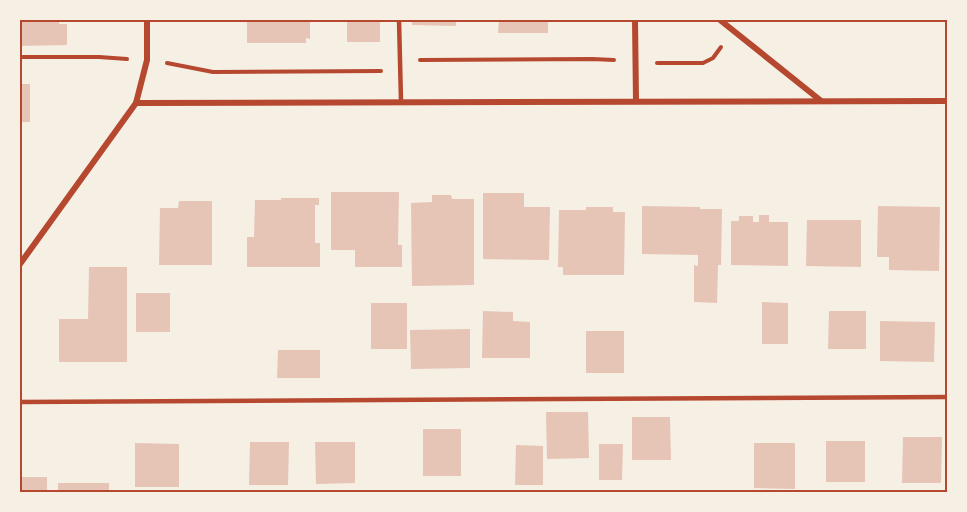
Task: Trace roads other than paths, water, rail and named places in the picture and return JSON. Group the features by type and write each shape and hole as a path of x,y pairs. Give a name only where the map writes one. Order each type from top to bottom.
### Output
{"street":[{"path":"20,264 136,103 147,60 147,20"},
{"path":"635,20 636,101"},
{"path":"720,20 820,101"},
{"path":"136,103 948,101"}],"lane":[{"path":"399,20 401,101"},
{"path":"20,402 948,397"}]}
